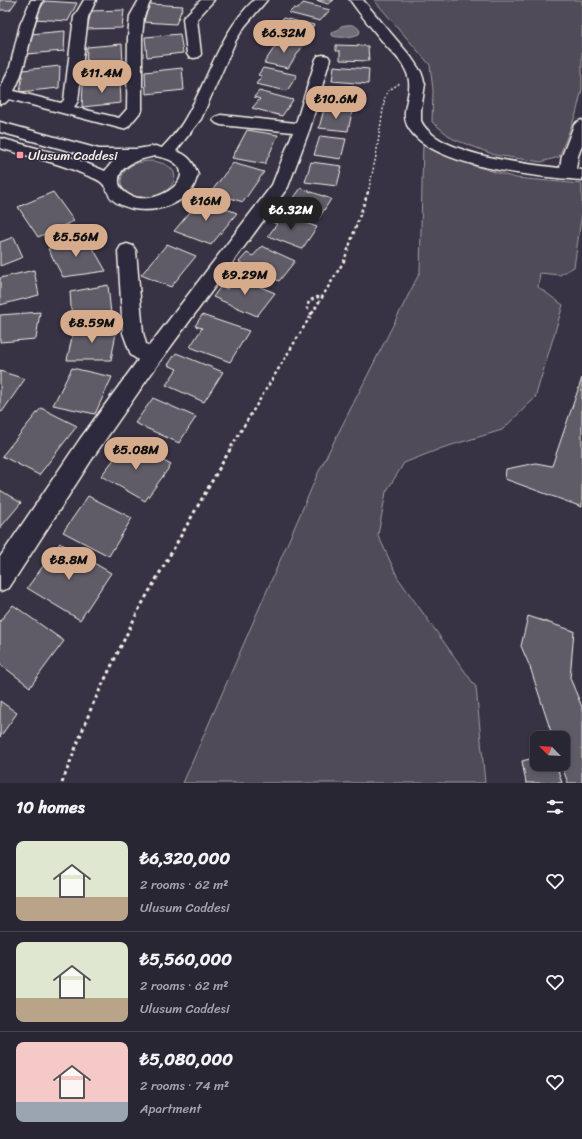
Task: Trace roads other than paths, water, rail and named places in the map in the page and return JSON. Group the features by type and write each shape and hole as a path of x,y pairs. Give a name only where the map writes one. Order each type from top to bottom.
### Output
{"street":[{"path":"37,0 30,10 12,83 3,97 64,109 123,124 134,110 135,37 138,16 145,0"},
{"path":"64,109 71,101 81,17 90,0"},
{"path":"194,54 190,18 208,0"},
{"path":"166,153 179,139 193,119 237,28 261,0"},
{"path":"356,0 409,64 416,76 418,84 417,97 412,117 416,126 432,142 462,155 479,160 530,171 574,174 570,156 582,125"},
{"path":"0,579 88,446 151,358 280,187 302,128 323,59"},
{"path":"221,120 302,128"},
{"path":"0,127 99,154 138,154 155,151 176,156 183,160 188,167 190,174 184,188 177,195 167,200 145,204 129,202 116,195 110,181 112,174 122,161 138,154"},
{"path":"0,143 78,165 97,173 110,181"},
{"path":"127,251 133,333 138,349 151,358"}],"place":[{"name":"Ulusum Caddesi","path":"20,155"}]}
